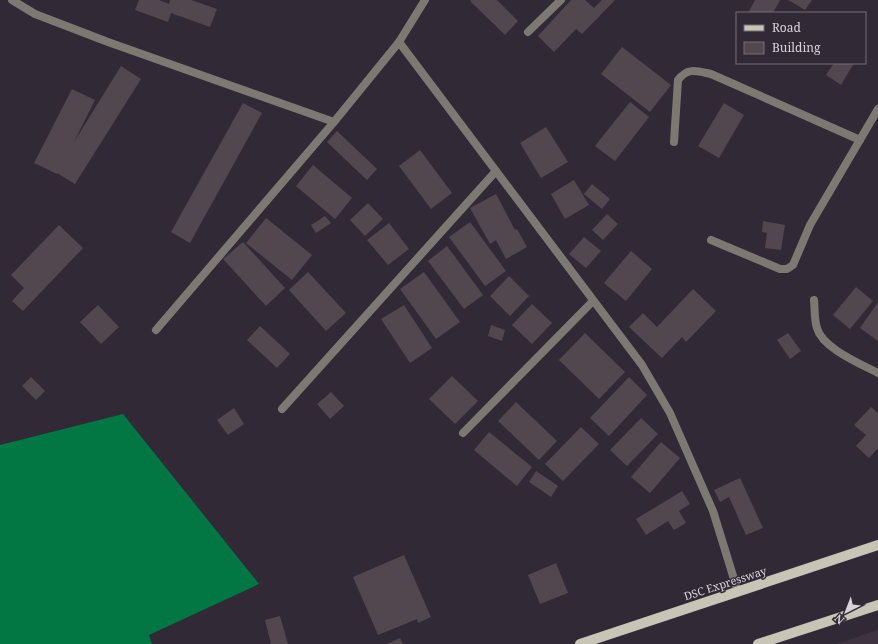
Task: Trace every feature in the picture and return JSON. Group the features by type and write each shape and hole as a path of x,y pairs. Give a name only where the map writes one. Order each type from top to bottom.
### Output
{"main road":[{"name":"DSC Expressway","path":"580,644 878,545"},
{"path":"758,644 878,605"}],"street":[{"path":"12,0 35,14 108,42 334,122"},
{"path":"156,330 334,122 399,42 425,0"},
{"path":"528,32 561,0"},
{"path":"399,42 642,365 670,413 713,511 738,592"},
{"path":"674,142 678,80 682,74 693,70 711,74 860,140"},
{"path":"711,240 780,269 787,269 793,265 810,225 878,109"},
{"path":"282,409 496,171"},
{"path":"814,300 817,329 827,343 844,355 878,374"},
{"path":"463,433 594,301"}],"shaded area":[{"path":"878,630 878,644 836,644"}],"green space":[{"path":"123,414 259,584 149,635 152,644 0,644 0,445"}],"building":[{"path":"139,0 159,0 169,4 170,0 191,0 217,9 210,27 171,13 168,22 135,10"},
{"path":"497,0 518,21 505,35 470,1"},
{"path":"571,0 585,0 594,8 602,0 615,0 582,34 576,29 554,52 538,36"},
{"path":"755,0 780,0 774,12 749,12"},
{"path":"788,0 812,0 805,10"},
{"path":"622,47 671,85 650,112 601,74"},
{"path":"833,64 853,64 841,85 826,75"},
{"path":"121,66 141,79 75,184 57,173 34,163 72,89 95,100 74,142"},
{"path":"630,102 649,117 615,161 595,146"},
{"path":"243,103 262,113 190,243 171,232"},
{"path":"724,103 744,115 719,158 698,146"},
{"path":"546,127 568,162 541,178 520,143"},
{"path":"337,131 377,169 367,180 327,142"},
{"path":"420,150 452,193 431,209 399,166"},
{"path":"313,165 352,198 335,219 296,186"},
{"path":"574,180 589,205 565,219 551,194"},
{"path":"592,184 610,199 602,209 584,194"},
{"path":"496,194 515,230 517,229 527,247 506,259 496,240 490,244 470,208"},
{"path":"368,203 383,219 365,236 350,220"},
{"path":"607,214 618,224 603,240 592,230"},
{"path":"325,216 331,223 316,233 311,225"},
{"path":"266,218 312,255 292,280 246,243"},
{"path":"763,221 785,225 781,250 765,248 767,233 762,232"},
{"path":"470,222 506,271 485,286 449,237"},
{"path":"389,223 409,249 388,265 367,240"},
{"path":"59,225 83,248 23,311 12,301 24,288 11,275"},
{"path":"584,237 601,251 586,268 569,254"},
{"path":"243,242 285,288 266,306 223,259"},
{"path":"447,246 483,295 464,309 428,261"},
{"path":"631,251 652,269 626,301 604,283"},
{"path":"308,272 346,313 326,331 289,290"},
{"path":"424,272 460,322 436,339 400,289"},
{"path":"509,276 529,296 510,316 490,296"},
{"path":"856,287 873,301 850,329 833,315"},
{"path":"693,289 716,311 686,342 682,337 662,358 629,327 643,313 657,327"},
{"path":"878,302 878,341 860,328"},
{"path":"532,304 552,323 532,344 512,325"},
{"path":"98,305 119,327 101,344 80,322"},
{"path":"404,305 432,348 410,363 381,319"},
{"path":"491,325 505,330 502,341 488,336"},
{"path":"260,326 290,354 277,368 247,340"},
{"path":"585,333 625,372 599,399 559,360"},
{"path":"788,333 801,351 790,359 777,340"},
{"path":"452,376 478,401 455,424 429,399"},
{"path":"31,377 45,391 36,400 22,386"},
{"path":"629,377 647,395 609,436 590,418"},
{"path":"331,392 344,406 330,419 317,404"},
{"path":"516,402 557,441 539,460 498,421"},
{"path":"871,407 878,413 878,448 869,458 856,446 866,435 854,425"},
{"path":"234,408 244,424 228,435 217,420"},
{"path":"641,418 658,434 627,466 610,450"},
{"path":"581,427 599,444 563,481 545,464"},
{"path":"489,432 532,467 517,486 474,450"},
{"path":"661,442 680,458 650,493 631,477"},
{"path":"536,471 558,486 551,497 529,482"},
{"path":"740,478 763,528 746,535 729,497 720,502 714,490"},
{"path":"682,491 690,504 679,511 686,523 674,530 668,521 646,535 636,519"},
{"path":"404,555 431,617 418,623 417,619 378,635 353,577"},
{"path":"556,563 568,593 540,604 528,575"},
{"path":"280,616 288,644 271,644 265,620"},
{"path":"400,638 403,644 387,644"}]}
